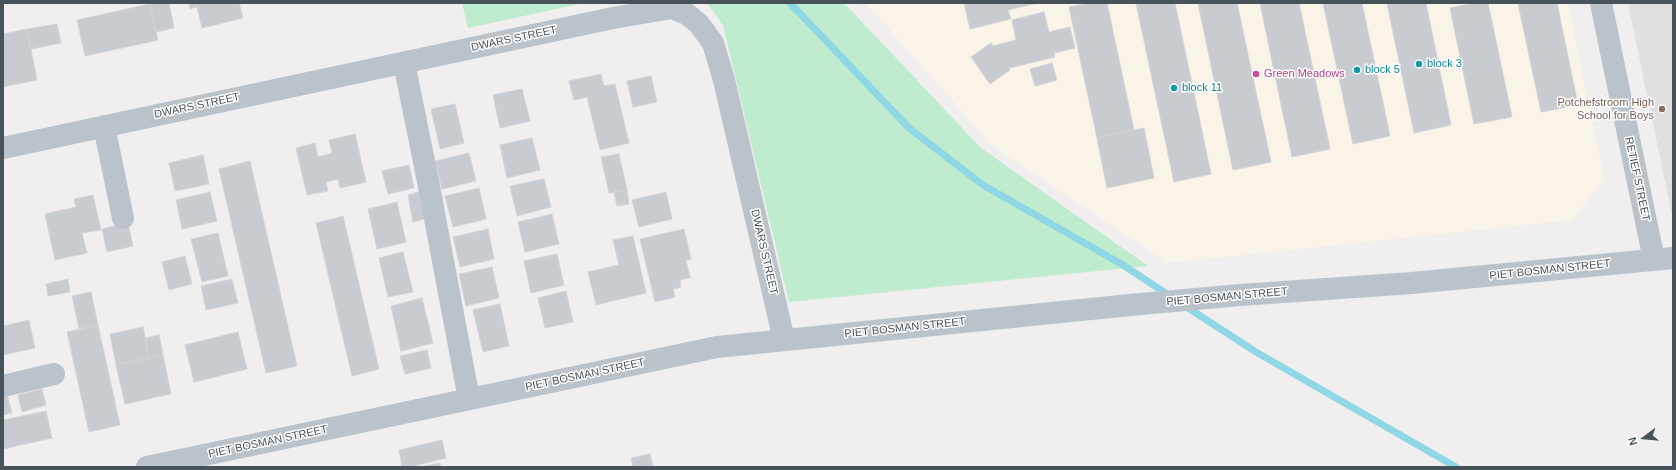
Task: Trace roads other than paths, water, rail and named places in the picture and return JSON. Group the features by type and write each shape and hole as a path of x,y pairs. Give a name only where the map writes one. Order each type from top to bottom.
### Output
{"street":[{"name":"RETIEF STREET","path":"1601,3 1664,259"},
{"name":"DWARS STREET","path":"3,148 649,11 672,8 687,14 699,24 713,43 724,80 784,340"},
{"path":"404,63 428,180 469,399"},
{"path":"104,126 123,218"},
{"name":"PIET BOSMAN STREET","path":"147,467 717,347 1130,305 1240,295 1412,283 1664,259"},
{"path":"3,386 54,374"}],"waterway":[{"path":"790,3 909,128 983,185 1123,265 1170,296"},
{"path":"1185,306 1256,352 1456,467"}],"place":[{"name":"block 3","path":"1419,64"},
{"name":"block 5","path":"1357,70"},
{"name":"Green Meadows","path":"1256,74"},
{"name":"block 11","path":"1174,88"},
{"name":"Potchefstroom High School for Boys","path":"1662,109"}]}
